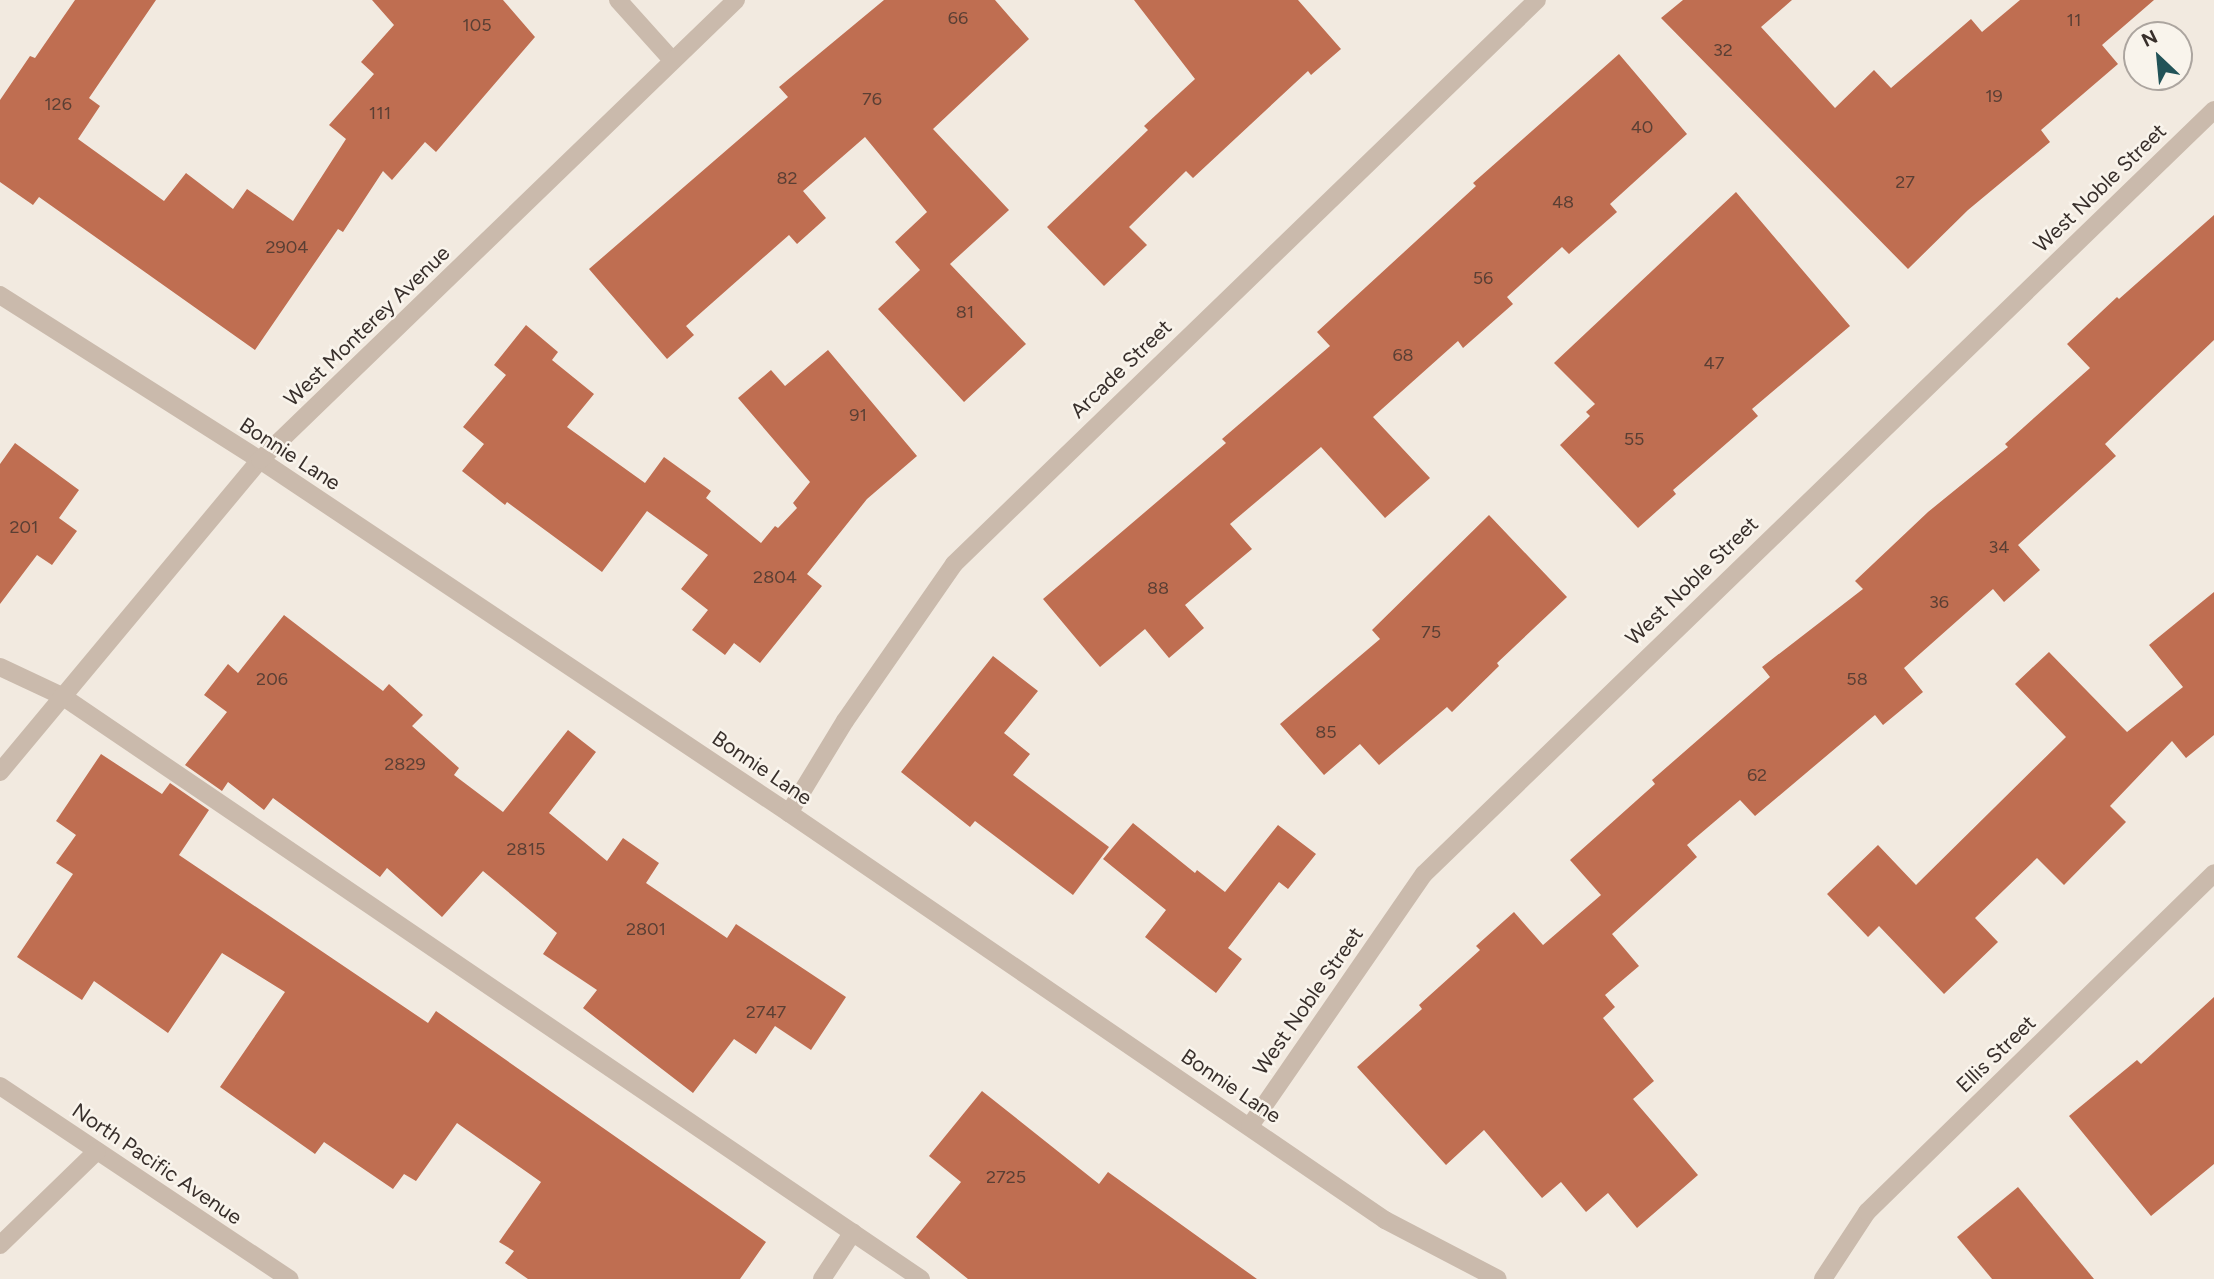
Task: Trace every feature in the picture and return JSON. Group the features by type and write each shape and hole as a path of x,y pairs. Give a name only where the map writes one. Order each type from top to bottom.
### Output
{"street":[{"path":"618,0 672,60"},
{"name":"West Monterey Avenue","path":"0,772 260,460 736,0"},
{"name":"Arcade Street","path":"789,813 845,721 954,564 1537,0"},
{"name":"West Noble Street","path":"1250,1126 1424,874 1478,818 2214,110"},
{"name":"Bonnie Lane","path":"0,295 260,460 789,813 1385,1220 1478,1274 1498,1279"},
{"path":"0,667 62,696 921,1279"},
{"name":"Ellis Street","path":"1823,1279 1867,1212 2214,873"},
{"name":"North Pacific Avenue","path":"0,1086 289,1279"},
{"path":"0,1245 97,1151"},
{"path":"822,1279 853,1232"}],"building":[{"path":"75,0 156,0 89,98 100,106 78,139 164,201 186,173 233,209 247,189 293,221 346,139 329,125 374,74 361,62 394,25 372,0 503,0 535,37 436,152 425,142 392,180 383,171 343,232 338,229 255,350 39,197 33,205 0,182 0,100 30,56 35,58"},
{"path":"884,0 995,0 1029,39 933,129 1009,210 950,264 1026,344 964,402 878,309 920,270 895,242 927,212 865,137 803,191 826,218 797,244 789,235 686,326 694,335 667,359 589,269 788,97 779,87"},
{"path":"1134,0 1298,0 1341,49 1311,75 1308,71 1193,178 1186,171 1129,227 1147,245 1104,286 1047,227 1148,130 1144,126 1195,79"},
{"path":"1683,0 1792,0 1761,27 1835,108 1874,70 1891,88 1971,19 1982,32 2020,0 2154,0 2130,21 2123,21 2123,27 2102,45 2118,64 2041,130 2050,142 1968,210 1908,269 1661,18"},
{"path":"1619,54 1687,134 1610,204 1617,212 1569,254 1562,247 1507,297 1513,304 1463,348 1458,341 1373,417 1430,478 1385,518 1321,447 1230,524 1252,549 1185,605 1204,628 1169,658 1145,629 1100,667 1043,599 1226,443 1222,439 1330,346 1317,332 1476,186 1473,183"},
{"path":"1736,192 1850,326 1752,409 1758,416 1673,490 1676,494 1638,528 1560,445 1590,416 1586,412 1595,404 1554,363"},
{"path":"2214,215 2214,340 2105,444 2116,456 2018,545 2040,570 2004,602 1993,589 1904,668 1923,692 1883,725 1875,715 1755,816 1740,800 1687,845 1697,857 1612,934 1639,966 1605,995 1615,1007 1603,1018 1654,1081 1633,1099 1698,1175 1637,1228 1608,1193 1586,1212 1561,1182 1542,1198 1484,1130 1446,1165 1357,1067 1422,1009 1419,1005 1480,950 1476,946 1514,912 1543,945 1601,895 1570,860 1655,784 1652,780 1770,677 1762,667 1863,589 1855,581 1928,512 2008,447 2005,444 2090,368 2067,344 2117,297 2119,299"},
{"path":"526,325 558,352 552,360 594,394 567,427 645,483 664,457 711,491 706,498 761,543 775,526 778,528 797,508 793,503 810,482 738,398 771,370 785,386 828,350 917,456 867,499 807,574 822,586 760,663 734,643 725,655 692,630 708,610 681,589 708,555 647,511 602,572 507,502 505,505 462,471 484,444 463,427 506,375 494,365"},
{"path":"15,443 79,490 59,518 77,531 52,565 37,555 0,604 0,464"},
{"path":"1489,515 1567,597 1497,663 1499,666 1452,712 1447,707 1379,765 1360,744 1324,775 1280,724 1380,639 1372,630"},
{"path":"2214,592 2214,735 2186,758 2172,741 2110,806 2126,822 2064,885 2037,858 1975,918 1998,942 1944,994 1879,926 1868,937 1827,894 1878,845 1916,885 2066,737 2015,684 2049,652 2127,732 2183,687 2149,645"},
{"path":"284,615 383,691 389,684 423,715 412,726 459,768 454,775 503,812 568,730 596,752 549,813 607,861 623,838 659,863 646,883 727,938 736,924 846,997 811,1050 775,1026 756,1054 734,1039 693,1093 583,1008 597,990 543,954 557,933 483,871 442,917 387,868 380,877 273,798 264,810 228,782 222,791 185,765 227,712 204,695 228,664 238,673"},
{"path":"993,656 1038,691 1004,733 1030,754 1013,775 1109,847 1073,895 975,821 970,827 901,772"},
{"path":"101,754 162,794 170,783 209,810 179,855 428,1023 436,1011 766,1242 740,1279 528,1279 505,1263 514,1251 499,1242 541,1182 457,1123 416,1181 404,1174 393,1189 324,1142 315,1154 220,1087 285,992 222,953 168,1033 94,981 82,1000 17,957 73,874 56,863 76,835 56,821"},
{"path":"1133,823 1195,873 1197,870 1225,892 1278,825 1316,854 1288,889 1279,882 1228,948 1242,959 1216,993 1145,937 1166,910 1103,859"},
{"path":"2214,997 2214,1164 2151,1216 2069,1116 2137,1060 2141,1064"},
{"path":"982,1091 1099,1184 1108,1172 1257,1279 968,1279 916,1237 961,1182 929,1156"},
{"path":"2018,1187 2094,1279 1992,1279 1957,1237"}]}
